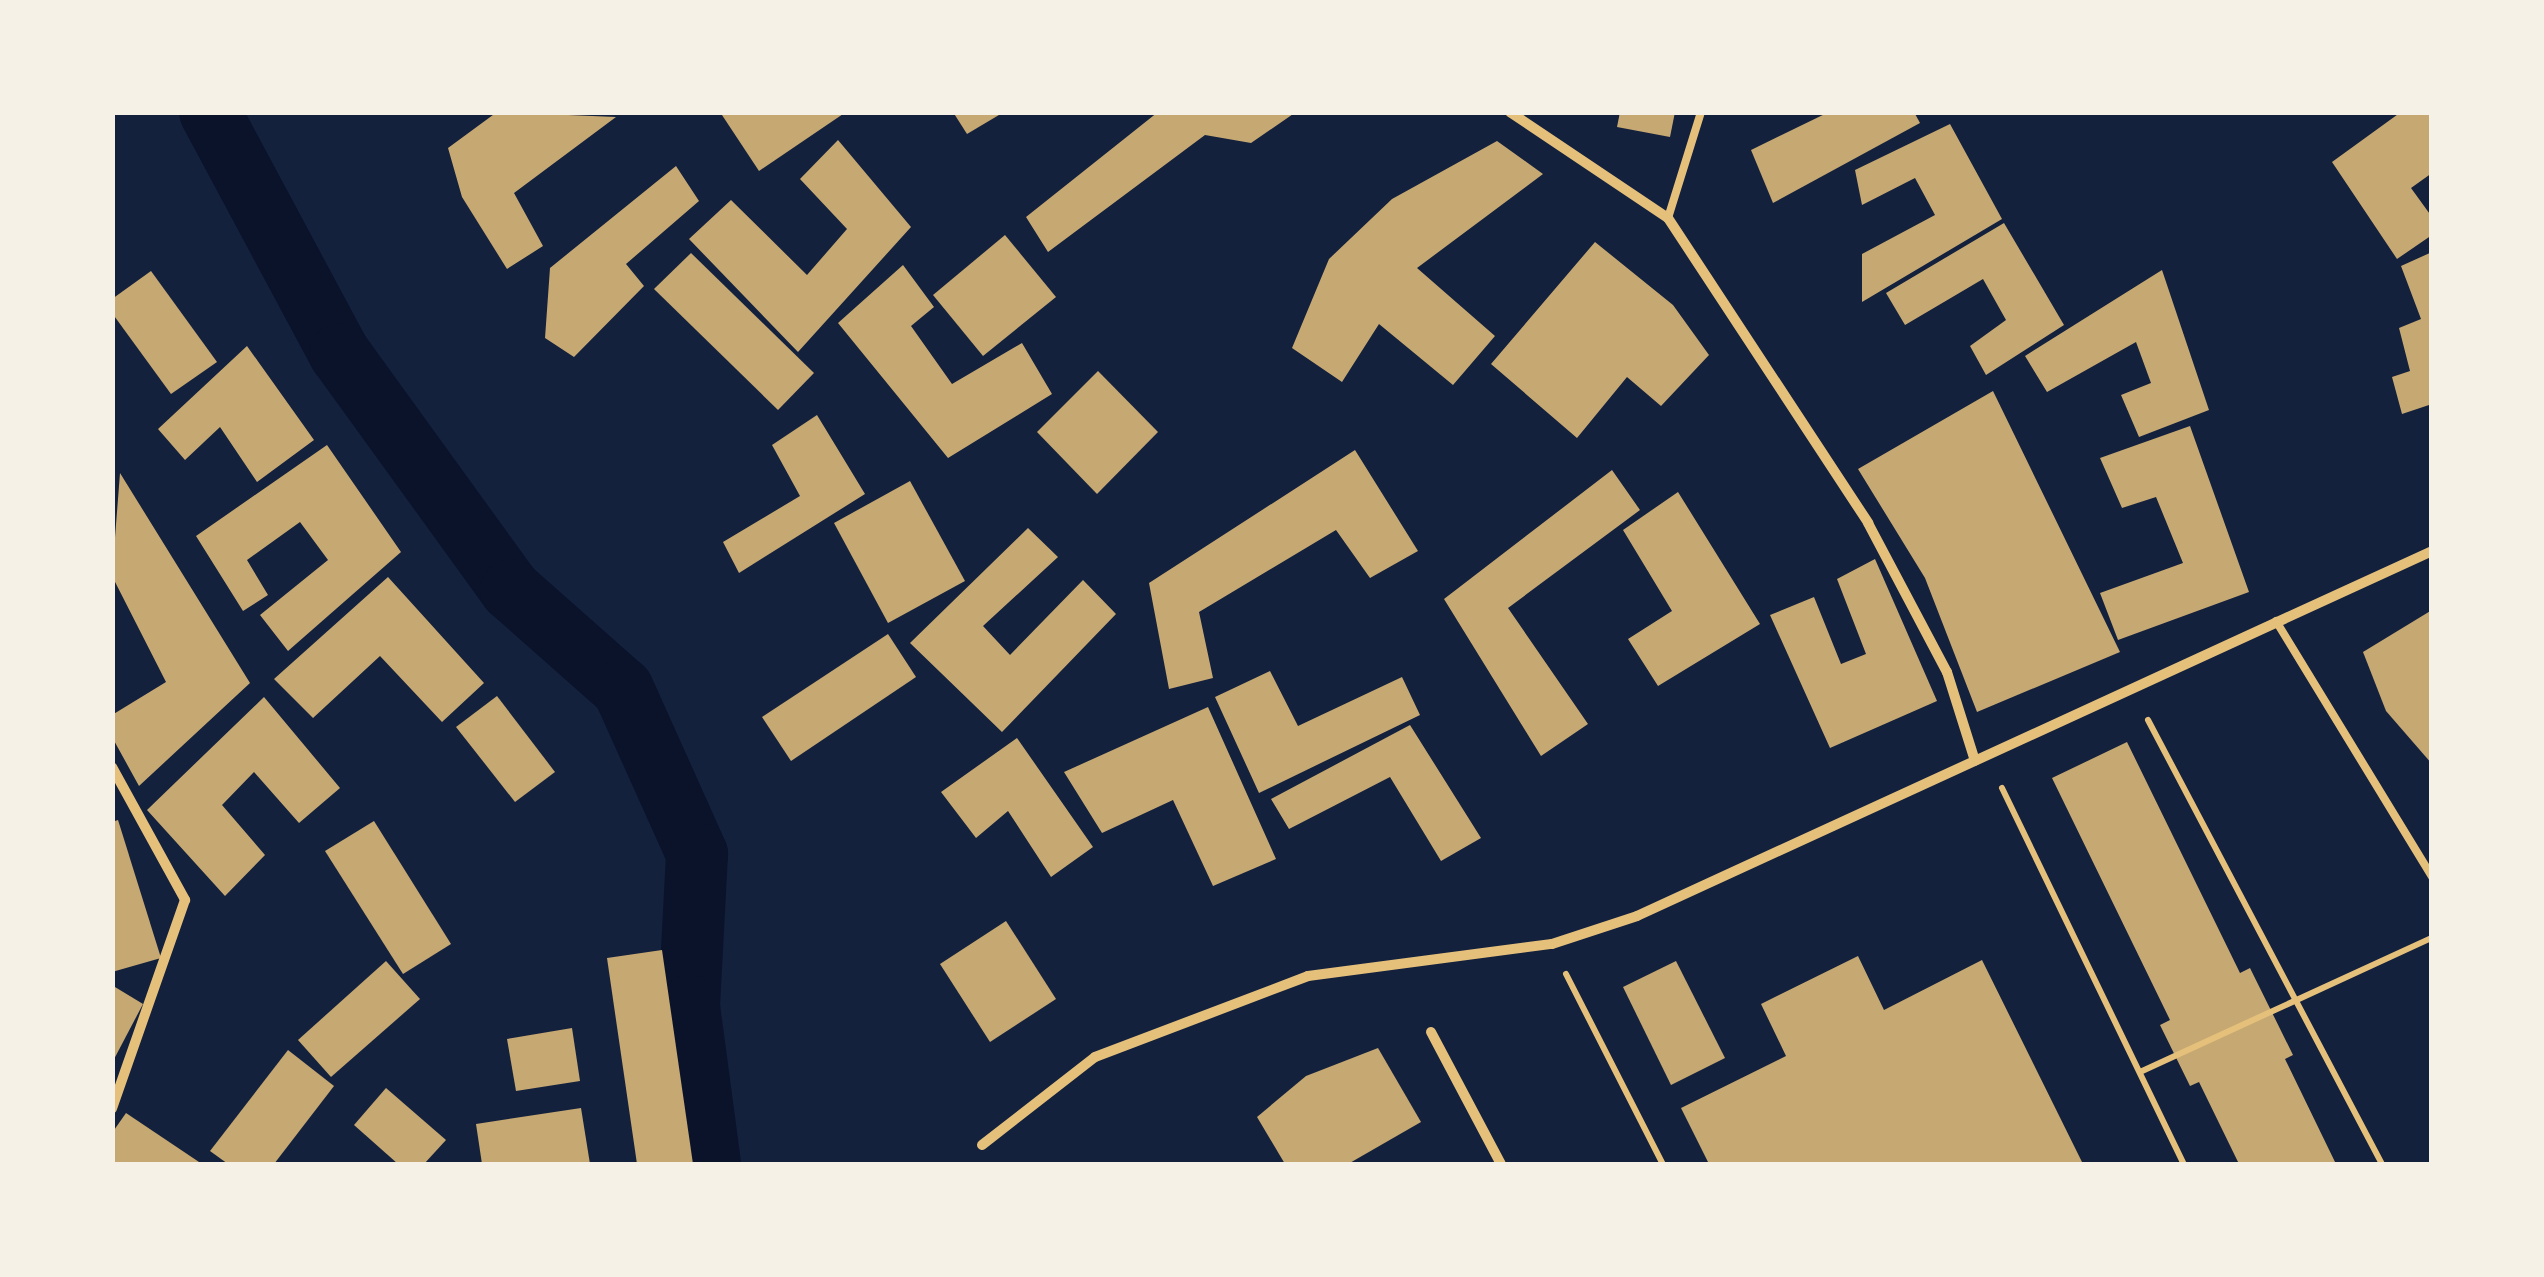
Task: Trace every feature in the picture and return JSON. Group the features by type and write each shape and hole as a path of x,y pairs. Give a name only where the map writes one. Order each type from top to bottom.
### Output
{"street":[{"path":"1510,112 1668,218 1868,522 1946,672 1975,761"},
{"path":"982,1144 1094,1057 1308,976 1552,944 1637,916 2432,551"},
{"path":"112,767 185,900 112,1109"},
{"path":"1431,1032 1501,1164"}],"lane":[{"path":"1668,218 1701,112"},
{"path":"2276,620 2432,876"}],"path":[{"path":"2131,688 2382,1164"},
{"path":"1988,754 2184,1164"},
{"path":"2140,1072 2432,938"},
{"path":"1552,944 1663,1164"}],"building":[{"path":"497,112 616,117 514,193 543,246 507,269 462,197 448,148"},
{"path":"720,112 846,112 759,171"},
{"path":"953,112 1004,112 967,134"},
{"path":"1158,112 1296,112 1251,143 1205,135 1048,252 1026,217"},
{"path":"1620,112 1675,112 1670,137 1617,127"},
{"path":"1829,112 1914,112 1920,123 1773,203 1751,150"},
{"path":"2401,112 2432,112 2432,173 2411,188 2432,217 2432,235 2397,259 2332,162"},
{"path":"1950,124 2002,219 1862,302 1862,254 1935,215 1915,178 1862,205 1855,170"},
{"path":"838,140 911,227 798,352 689,239 731,200 807,275 847,229 800,179"},
{"path":"1497,141 1543,174 1417,268 1495,336 1453,385 1379,324 1342,382 1292,348 1329,259 1392,199"},
{"path":"676,166 699,201 626,264 644,286 574,357 545,338 550,268"},
{"path":"2004,223 2064,325 1986,375 1970,346 2006,320 1983,279 1905,325 1886,293"},
{"path":"1005,235 1056,297 983,356 933,295"},
{"path":"1595,242 1673,305 1709,355 1661,406 1627,377 1577,438 1491,364"},
{"path":"2432,252 2432,404 2402,414 2392,377 2410,371 2399,328 2421,319 2401,266"},
{"path":"691,253 814,373 778,410 654,289"},
{"path":"903,265 934,307 911,326 952,384 1022,343 1052,394 948,458 838,323"},
{"path":"2162,270 2209,410 2139,437 2121,395 2151,383 2136,342 2047,392 2025,356"},
{"path":"151,271 217,362 171,394 112,313 112,299"},
{"path":"247,346 314,440 257,482 220,427 185,460 158,429"},
{"path":"1098,371 1158,432 1097,494 1037,432"},
{"path":"1993,391 2120,652 1977,712 1925,578 1858,469"},
{"path":"817,415 865,494 739,573 723,542 800,496 772,445"},
{"path":"2190,426 2249,592 2118,640 2100,593 2183,563 2156,497 2122,508 2100,458"},
{"path":"327,445 401,552 288,651 260,615 328,560 300,522 247,560 268,595 243,611 196,536"},
{"path":"1355,450 1418,551 1370,578 1336,530 1199,612 1213,678 1169,689 1149,583"},
{"path":"1612,470 1640,510 1508,608 1588,724 1541,756 1444,599"},
{"path":"120,473 250,683 139,786 112,737 112,715 166,682 112,576"},
{"path":"910,481 965,581 888,623 834,523"},
{"path":"1678,492 1760,624 1658,686 1628,639 1672,611 1623,530"},
{"path":"1028,528 1058,557 983,626 1010,655 1083,580 1116,614 1002,732 910,643"},
{"path":"1875,559 1937,701 1830,748 1770,615 1814,597 1841,664 1866,654 1837,579"},
{"path":"388,577 484,683 442,722 380,656 313,718 274,679"},
{"path":"2432,610 2432,764 2386,711 2363,652"},
{"path":"888,634 916,677 791,761 762,717"},
{"path":"1270,671 1298,726 1402,677 1420,715 1259,793 1215,697"},
{"path":"497,696 555,772 515,802 456,727"},
{"path":"264,697 340,788 299,823 254,772 222,805 265,855 225,896 147,810"},
{"path":"1208,707 1276,859 1213,886 1173,800 1102,833 1064,772"},
{"path":"1410,725 1481,838 1441,861 1390,777 1289,829 1271,799"},
{"path":"1017,738 1093,847 1051,877 1008,811 976,838 941,792"},
{"path":"2127,742 2240,973 2250,968 2293,1055 2285,1059 2336,1164 2239,1164 2199,1082 2190,1086 2160,1025 2170,1020 2052,778"},
{"path":"118,820 161,958 112,972 112,822"},
{"path":"374,821 451,944 403,974 325,851"},
{"path":"1006,921 1056,999 990,1042 940,964"},
{"path":"662,950 693,1164 637,1164 607,958"},
{"path":"1858,956 1884,1010 1982,960 2082,1162 1709,1164 1681,1108 1786,1056 1761,1004"},
{"path":"386,961 420,999 331,1077 298,1040"},
{"path":"1676,961 1725,1058 1671,1085 1623,987"},
{"path":"115,987 143,1004 112,1063 112,991"},
{"path":"572,1028 580,1081 516,1091 507,1039"},
{"path":"1378,1048 1421,1122 1348,1164 1285,1164 1257,1117 1306,1076"},
{"path":"288,1050 334,1086 274,1164 228,1164 210,1151"},
{"path":"386,1088 446,1140 424,1164 398,1164 354,1125"},
{"path":"581,1108 590,1164 482,1164 476,1124"},
{"path":"126,1113 202,1164 112,1164 112,1133"}],"waterway":[{"path":"210,112 340,354 511,590 623,689 697,854 689,1006 710,1164"}]}
